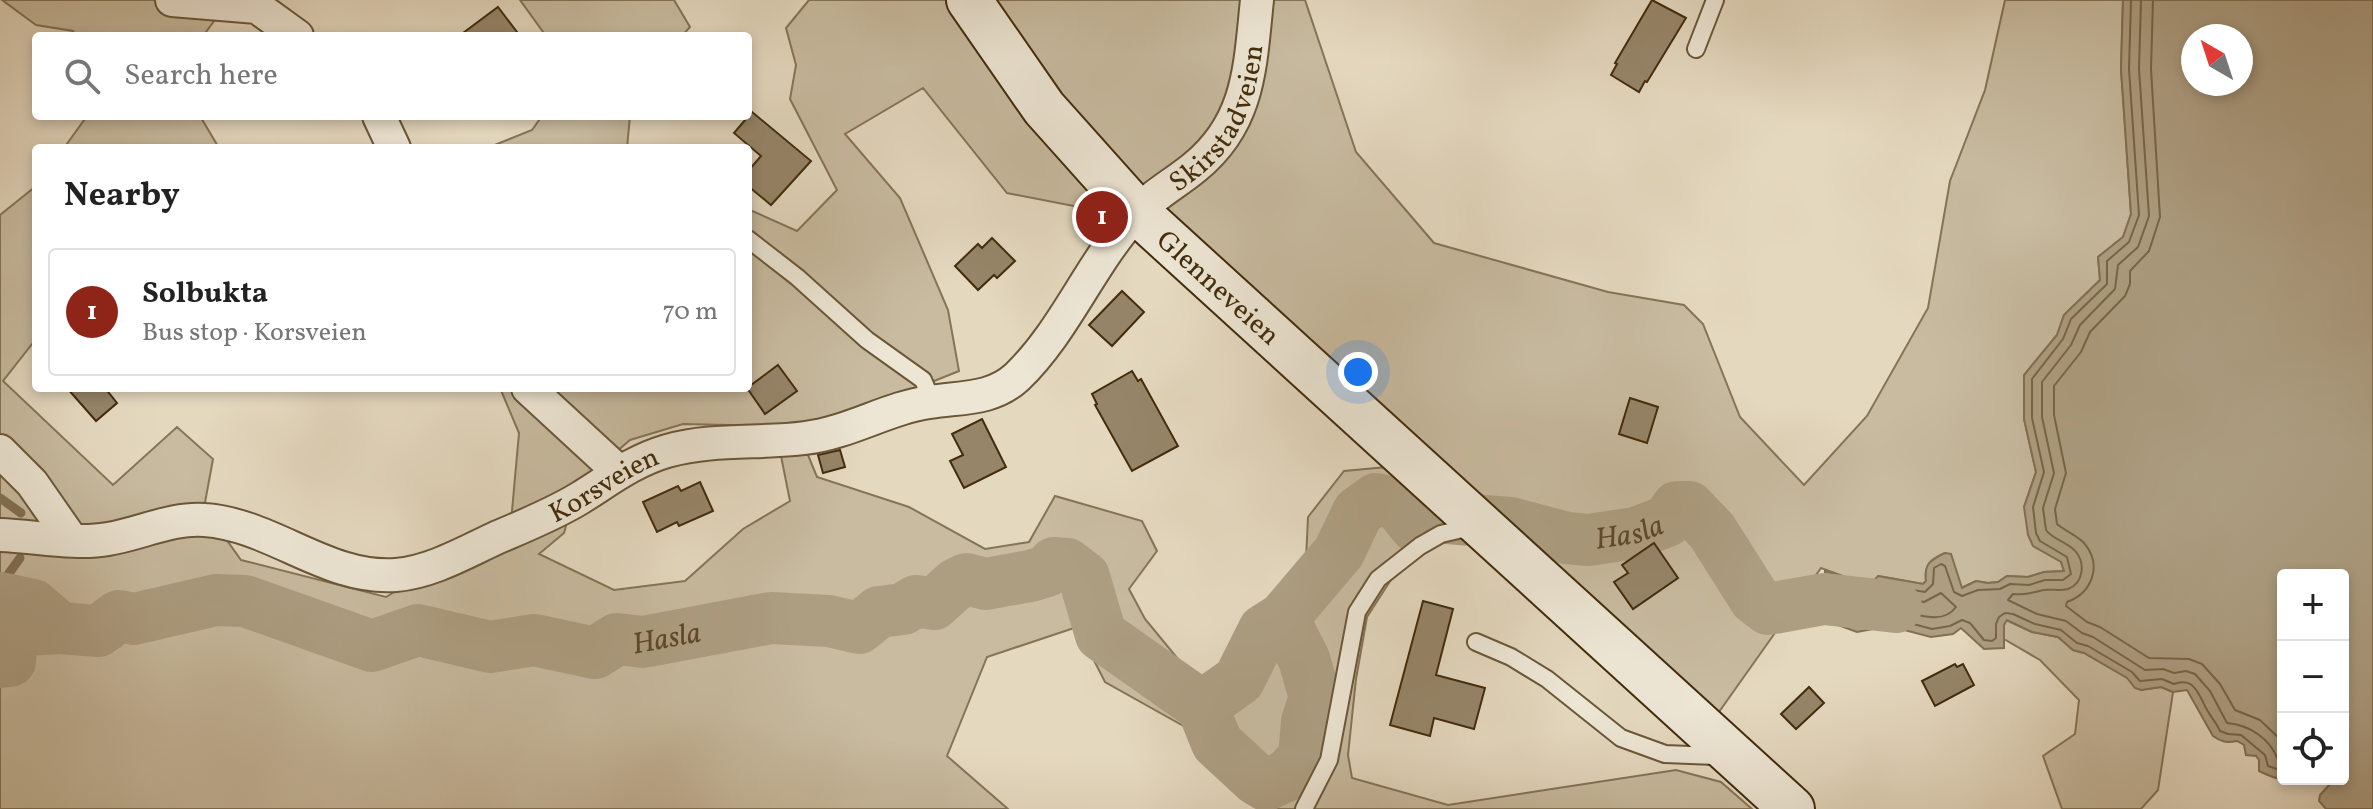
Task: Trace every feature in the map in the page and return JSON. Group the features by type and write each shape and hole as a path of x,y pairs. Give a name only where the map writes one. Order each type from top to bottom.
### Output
{"main road":[{"name":"Glenneveien","path":"969,0 1044,108 1137,212 1480,525"},
{"path":"1480,525 1792,809"}],"street":[{"path":"172,0 257,7 291,32"},
{"name":"Skirstadveien","path":"1137,212 1214,151 1235,121 1250,66 1257,0"},
{"path":"381,120 392,144"},
{"name":"Korsveien","path":"0,535 104,540 190,520 211,520 266,535 345,570 381,576 433,567 578,500 618,471 667,451 714,442 805,438 831,433 888,411 992,393 1015,379 1039,352 1137,212"},
{"path":"532,392 618,471"},
{"path":"0,451 32,483 71,539"}],"lane":[{"path":"1696,49 1715,0"},
{"path":"752,242 797,277 867,340 923,380 932,401"},
{"path":"1304,809 1329,760 1357,612 1378,579 1420,546 1441,534 1480,525"},
{"path":"1476,642 1511,657 1547,679 1621,738 1665,754 1715,756 1722,746"}],"shaded area":[{"path":"2,0 210,0 217,17 206,32 73,32 36,25"},
{"path":"520,0 674,0 690,27 686,32 543,32"},
{"path":"809,0 1305,0 1356,152 1434,243 1608,292 1684,305 1703,324 1740,417 1804,485 1867,416 1928,308 1950,181 1985,90 2005,0 2123,0 2121,69 2131,214 2123,237 2098,257 2100,280 2064,315 2057,335 2024,375 2024,419 2036,472 2024,507 2064,571 2028,577 2007,576 1998,582 1976,581 1961,588 1945,553 1929,563 1923,584 1879,576 1870,586 1821,568 1714,719 1125,184 1089,209 1007,193 923,88 845,134 900,198 948,310 959,371 829,423 808,455 817,477 909,507 985,549 1029,542 1055,496 1142,521 1157,551 1129,589 1145,619 1201,687 1229,668 1306,560 1308,517 1344,471 1387,467 1442,519 1403,561 1367,617 1356,679 1348,755 1352,778 1448,805 1676,770 1721,782 1752,809 1274,809 1187,728 1105,682 1077,627 987,657 947,756 1008,809 0,809 0,215 32,189 32,344 3,381 113,485 177,427 213,459 204,508 241,560 386,597 511,522 519,433 502,392 752,392 752,211 797,231 837,190 790,99 796,65 786,28","holes":["683,424 775,426 790,501 743,529 685,581 614,590 539,554 564,533 577,486 630,440"]},
{"path":"84,120 202,120 217,144 67,144"},
{"path":"539,120 630,120 627,144 497,144 532,130"},
{"path":"2006,620 2032,632 2058,637 2073,650 2128,678 2141,690 2161,687 2173,692 2158,790 2141,809 2062,809 2043,756 2075,734 2079,700 2040,660 2004,639"}],"water":[{"path":"2123,0 2373,0 2373,809 2326,809 2319,801 2329,785 2349,785 2349,569 2277,569 2277,778 2259,771 2259,760 2256,756 2246,755 2244,745 2237,741 2221,741 2213,736 2187,690 2173,692 2161,687 2135,688 2127,678 2084,653 2073,650 2058,637 2032,632 2007,620 2004,625 2004,648 1984,649 1961,628 1953,634 1931,637 1889,626 1857,632 1835,624 1824,599 1825,571 1869,586 1878,576 1923,584 1929,563 1945,553 1951,554 1962,588 1976,581 1998,582 2007,576 2028,577 2064,571 2061,562 2033,546 2028,535 2024,507 2036,472 2024,419 2024,375 2057,335 2064,315 2100,280 2098,257 2123,237 2131,214 2121,69"}],"building":[{"path":"1652,0 1686,18 1639,92 1611,75"},
{"path":"498,7 517,32 464,32"},
{"path":"752,112 811,161 771,205 752,189 752,166 761,156 752,148 752,144 747,144 734,133 745,120 752,120"},
{"path":"992,238 1015,261 978,290 955,266 978,244 982,248"},
{"path":"1122,291 1144,312 1112,346 1089,325"},
{"path":"778,365 797,391 765,414 750,392 752,384"},
{"path":"1132,371 1138,381 1141,379 1178,446 1132,471 1095,405 1092,394"},
{"path":"71,392 108,392 117,403 96,421"},
{"path":"1630,398 1658,407 1647,443 1619,434"},
{"path":"982,419 1006,467 964,488 950,461 963,455 952,434"},
{"path":"840,450 845,467 823,473 818,455"},
{"path":"700,482 713,511 657,532 643,502 678,486 681,491"},
{"path":"1654,543 1678,578 1633,609 1614,582 1628,573 1622,565"},
{"path":"1423,601 1453,609 1436,675 1485,688 1474,729 1434,718 1430,736 1390,725"},
{"path":"1955,664 1957,667 1963,664 1974,685 1935,706 1922,681"},
{"path":"1809,687 1824,703 1796,729 1781,714"}],"waterway":[{"path":"0,498 21,513"},
{"name":"Hasla","path":"0,598 33,605 60,628 98,631 119,616 134,619 216,600 245,601 372,646 418,630 490,647 534,640 595,653 617,639 643,642 771,618 829,621 859,628 879,612 903,609 916,601 934,604 966,579 986,584 1047,571 1054,563 1067,564 1084,577 1101,635 1202,706 1239,680 1264,630 1283,618 1339,552 1358,512 1376,499 1397,504 1416,527 1435,517 1510,523 1567,538 1588,540 1636,533 1667,521 1677,507 1689,507 1712,531 1755,599 1768,609 1824,599 1896,607"},
{"path":"4,598 2,583 20,558"},
{"name":"Hasla","path":"1202,706 1217,743 1256,779 1266,785 1288,775 1304,757 1307,722 1315,697 1304,659 1283,618"},
{"name":"Hasla","path":"0,662 10,661 12,638 26,630 60,628"}],"place":[{"name":"Solbukta","path":"1102,217"}]}
